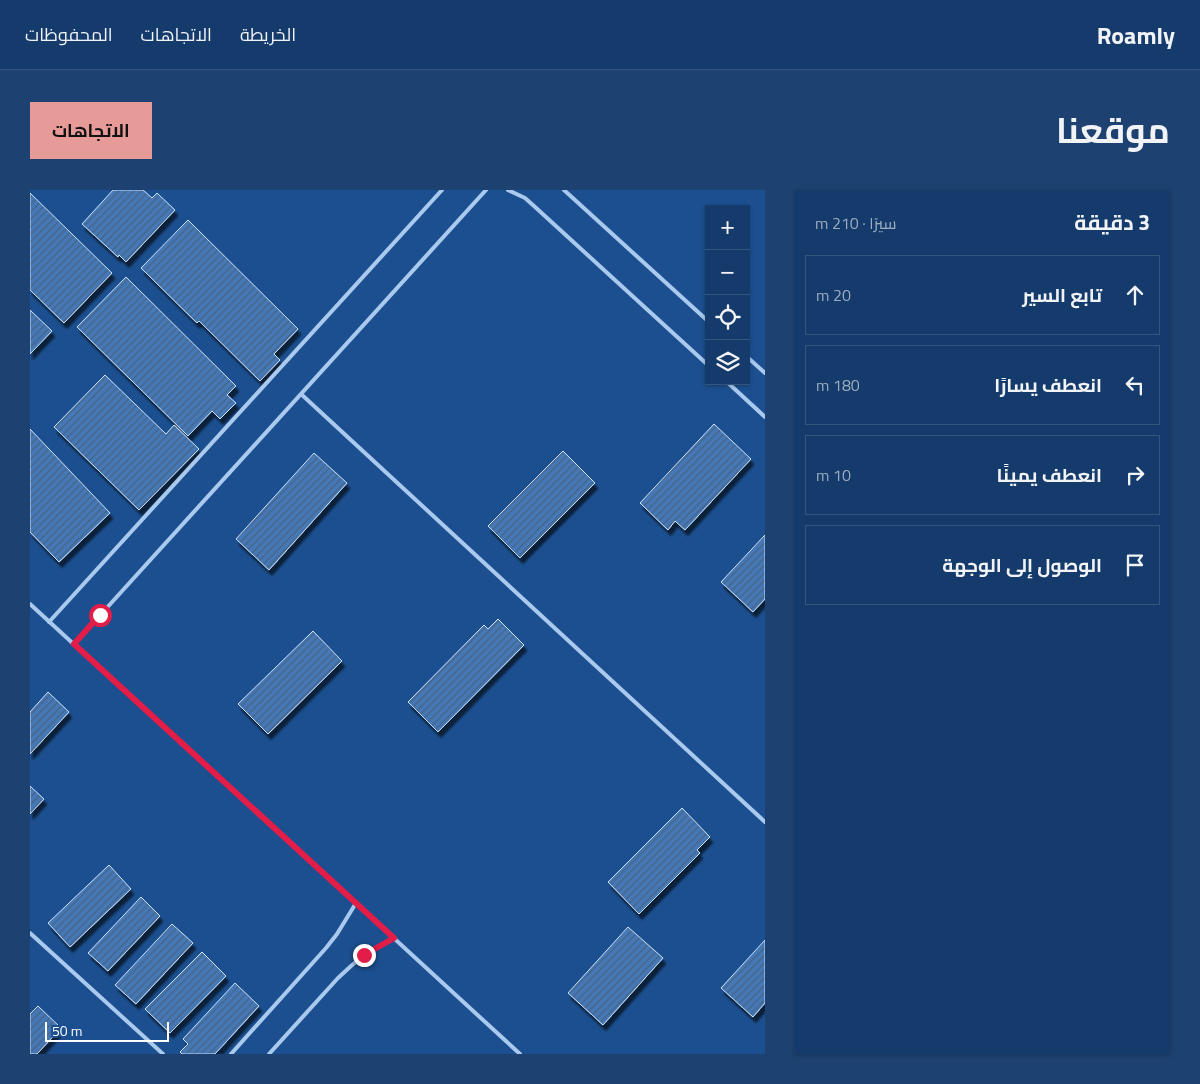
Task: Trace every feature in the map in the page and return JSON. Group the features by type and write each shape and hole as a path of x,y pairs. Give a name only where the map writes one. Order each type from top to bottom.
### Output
{"lane":[{"path":"50,622 442,190"},
{"path":"74,644 486,190"},
{"path":"508,190 525,198 705,362"},
{"path":"564,190 705,318"},
{"path":"750,360 765,373"},
{"path":"730,385 765,417"},
{"path":"300,394 765,822"},
{"path":"30,604 520,1054"},
{"path":"230,1054 326,948 356,903"},
{"path":"30,933 163,1054"},
{"path":"269,1054 338,978 364,955 394,938"}],"building":[{"path":"113,190 143,190 152,198 157,193 175,210 126,262 82,224"},
{"path":"30,193 112,273 64,323 30,290"},
{"path":"188,220 298,329 274,354 280,360 260,381 199,321 197,323 141,268"},
{"path":"126,277 236,386 227,395 236,403 220,419 212,411 188,436 77,327"},
{"path":"30,310 52,331 30,354"},
{"path":"105,375 166,434 174,425 199,449 139,510 54,427"},
{"path":"714,424 751,459 685,530 675,521 668,530 640,503"},
{"path":"30,429 110,513 59,562 30,532"},
{"path":"563,451 595,483 520,558 488,526"},
{"path":"314,453 347,483 269,570 236,539"},
{"path":"765,535 765,599 753,612 721,582"},
{"path":"498,619 524,645 438,732 408,702 484,625 488,629"},
{"path":"313,631 342,661 268,734 238,704"},
{"path":"48,692 69,712 30,754 30,712"},
{"path":"30,786 44,799 30,814"},
{"path":"682,808 710,837 697,850 700,853 639,914 608,882"},
{"path":"109,865 131,889 70,947 48,923"},
{"path":"141,897 160,916 108,971 88,953"},
{"path":"172,924 193,943 136,1004 115,985"},
{"path":"628,927 663,958 603,1025 568,993"},
{"path":"765,940 765,1003 753,1017 721,988"},
{"path":"202,952 226,976 170,1033 145,1009"},
{"path":"235,983 259,1006 215,1054 182,1054 180,1052 188,1044 183,1039"},
{"path":"38,1006 61,1028 37,1054 30,1054 30,1014"}],"route":[{"path":"100,615 74,644 394,938 364,955"}]}
